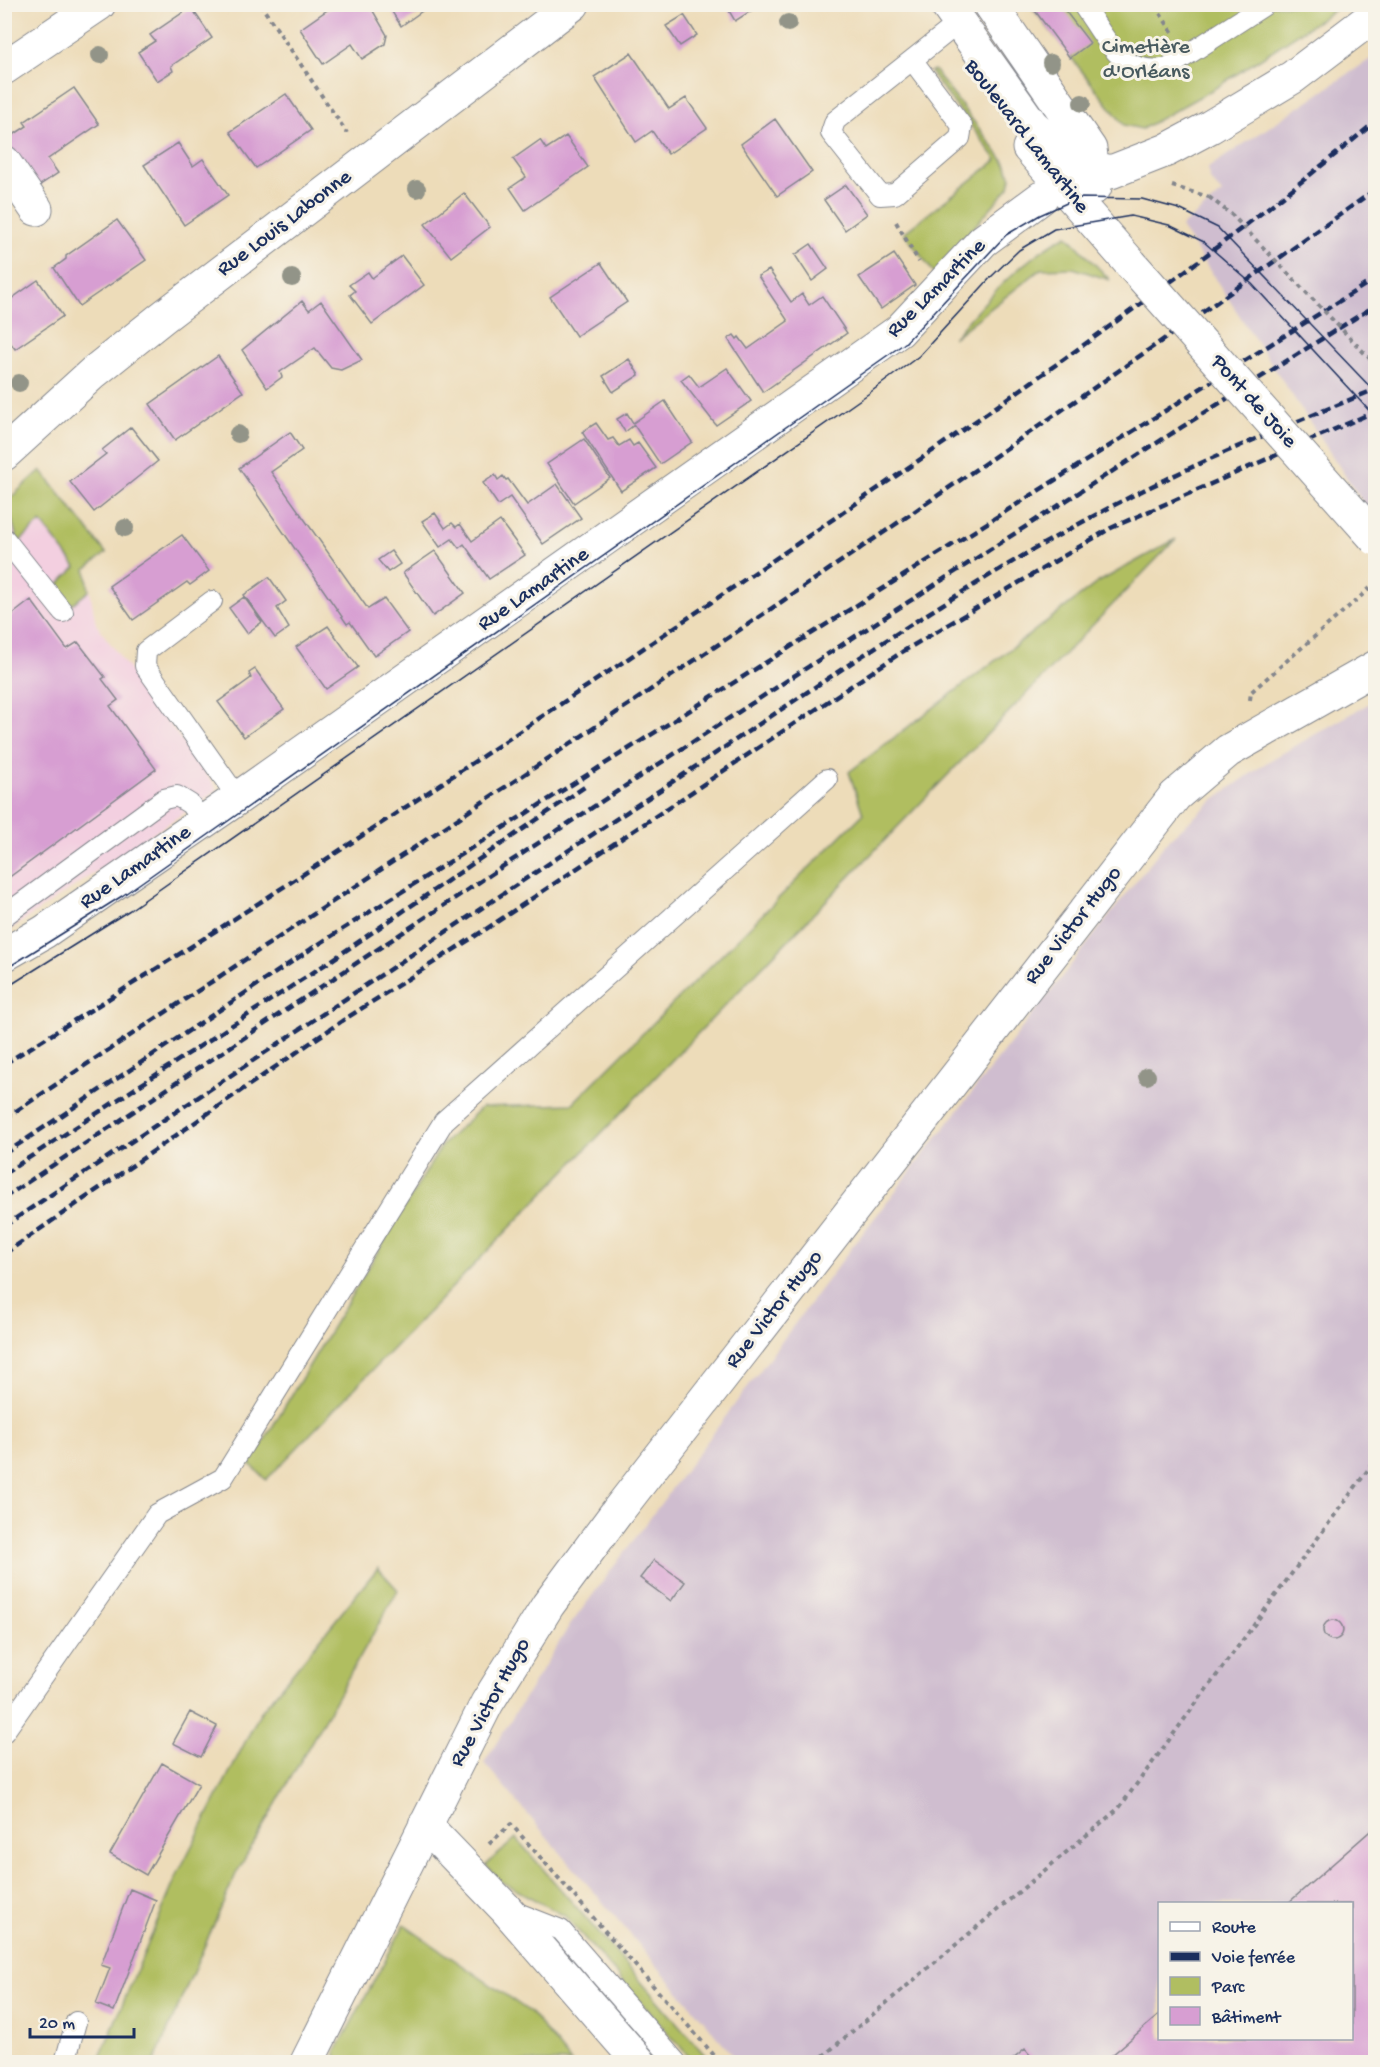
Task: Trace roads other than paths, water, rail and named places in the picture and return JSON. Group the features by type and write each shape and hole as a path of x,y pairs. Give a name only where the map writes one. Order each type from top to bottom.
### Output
{"street":[{"path":"4,68 99,4"},
{"name":"Rue Louis Labonne","path":"4,453 94,372 163,317 573,4"},
{"name":"Boulevard Lamartine","path":"927,4 946,19 1032,125 1071,162 1099,176"},
{"name":"Boulevard Lamartine","path":"990,4 1090,149 1116,218 1140,259"},
{"path":"1099,176 1167,150 1219,121 1293,77 1376,14"},
{"name":"Boulevard Lamartine","path":"946,19 1023,141 1140,259"},
{"path":"4,162 36,209"},
{"name":"Rue Lamartine","path":"4,955 44,932 238,798 890,338 983,241 1041,198"},
{"name":"Pont de Joie","path":"1140,259 1376,509"},
{"name":"Pont de Joie","path":"1140,259 1376,539"},
{"name":"Rue Victor Hugo","path":"307,2062 425,1825 499,1684 548,1605 610,1521 1175,796 1221,757 1376,667"},
{"path":"425,1825 505,1908 639,2062"}],"lane":[{"path":"1082,4 1121,57 1135,68 1151,72 1167,68 1266,4"},
{"path":"913,61 962,126 960,138 896,194 880,195 831,133 835,121 913,61 946,19"},
{"path":"4,538 12,562 63,612"},
{"path":"212,601 146,651 143,660 238,798"},
{"path":"4,1732 157,1514 224,1478 444,1121 827,778"},
{"path":"4,916 164,799 177,796 190,804 203,822"},
{"path":"505,1908 561,1930 676,2062"},
{"path":"65,2062 75,2022"}],"tram line":[{"path":"4,970 122,896 905,343 1006,235 1040,215 1078,198 1142,199 1179,209 1218,228 1376,393"},
{"path":"4,989 130,910 868,394 919,356 1019,250 1054,229 1131,216 1169,225 1204,242 1252,284 1376,418"}],"railway":[{"path":"4,1064 399,812 863,499 1161,289 1305,179 1376,121"},
{"path":"4,1119 522,776 866,544 1207,309 1376,189"},
{"path":"4,1154 311,949 1376,278"},
{"path":"4,1198 858,634 1376,305"},
{"path":"4,1226 843,668 997,571 1103,511 1170,477 1376,389"},
{"path":"4,1254 342,1021 483,931 902,652 1111,528 1376,411"},
{"path":"4,1174 332,960 586,786"}],"park label":[{"name":"Cimetière d'Orléans","path":"1146,60"}]}
